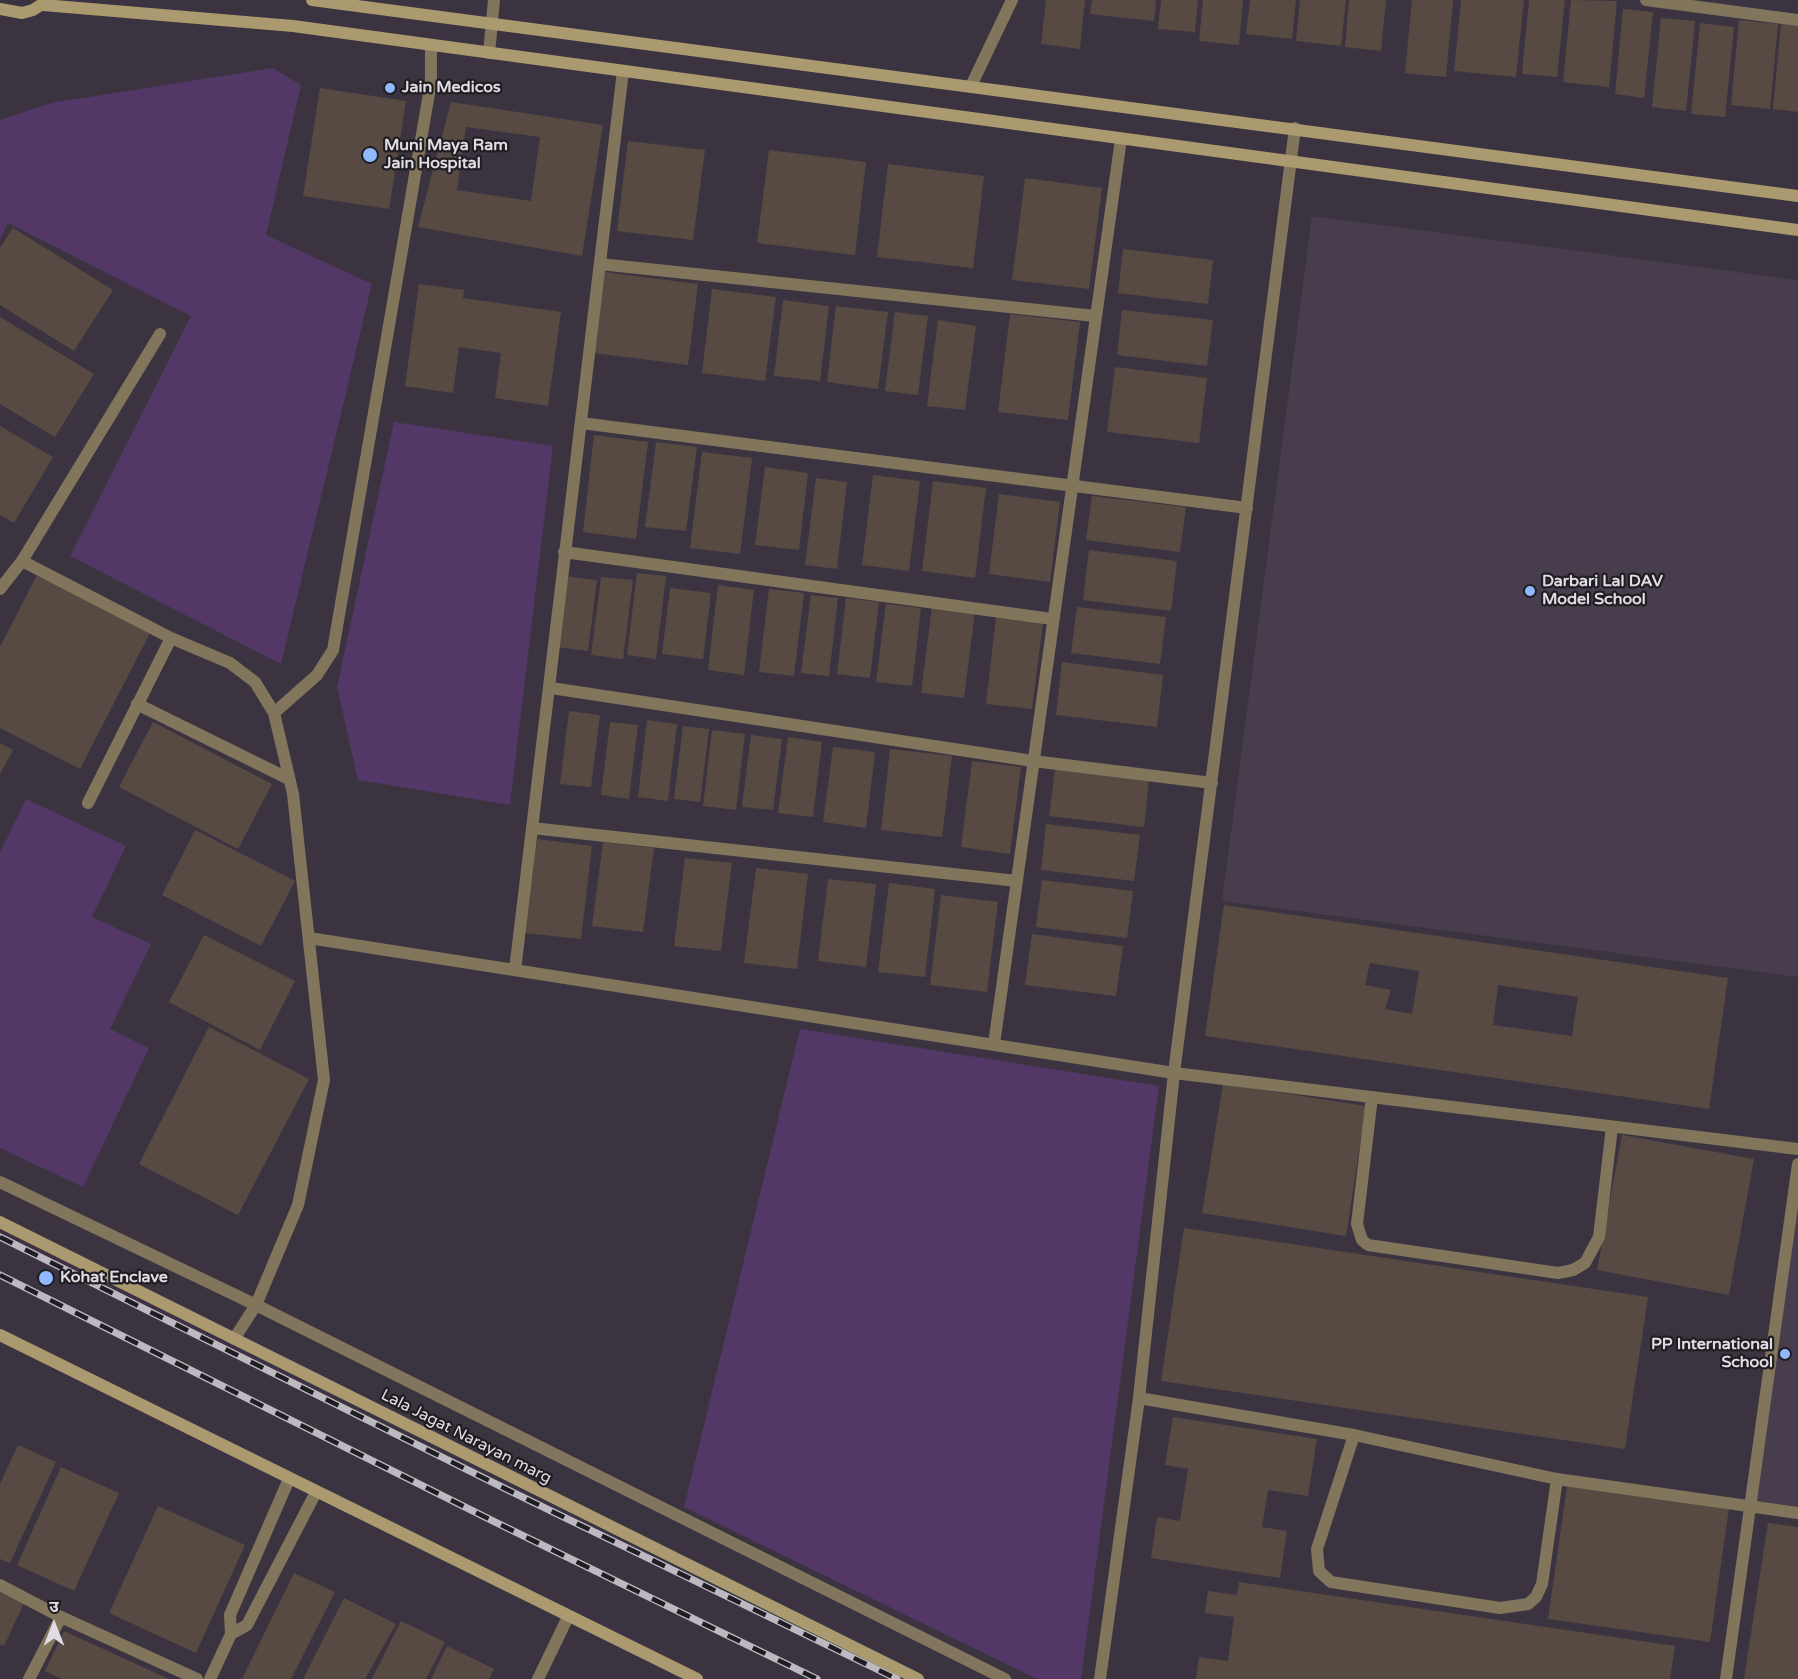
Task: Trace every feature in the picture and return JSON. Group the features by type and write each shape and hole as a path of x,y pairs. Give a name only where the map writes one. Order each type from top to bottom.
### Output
{"street":[{"path":"312,0 1798,196"},
{"path":"489,53 494,0"},
{"path":"971,86 1012,0"},
{"path":"1646,0 1798,21"},
{"path":"0,21 5,10 33,10 45,2 293,26 1798,230"},
{"path":"274,713 318,675 333,650 431,82 431,45"},
{"path":"515,970 551,688 564,552 623,71"},
{"path":"1101,1679 1139,1398 1174,1073 1295,129"},
{"path":"994,1044 1120,139"},
{"path":"600,264 1095,316"},
{"path":"0,589 22,561 160,334"},
{"path":"581,423 1247,508"},
{"path":"564,552 1052,619"},
{"path":"22,561 171,638 230,663 255,682 274,713 290,779 324,1080 298,1204 256,1305 234,1339"},
{"path":"88,802 171,638"},
{"path":"551,688 1034,760 1212,783"},
{"path":"137,704 290,779"},
{"path":"532,828 1017,881"},
{"path":"309,938 1174,1073 1798,1149"},
{"path":"1372,1097 1357,1224 1359,1233 1368,1245 1558,1273 1573,1270 1585,1263 1597,1244 1612,1127"},
{"path":"1726,1679 1798,1164"},
{"path":"0,1182 256,1305 1005,1679"},
{"name":"Lala Jagat Narayan marg","path":"0,1222 918,1679"},
{"path":"0,1335 697,1679"},
{"path":"1139,1398 1354,1435 1557,1479 1798,1512"},
{"path":"1354,1435 1317,1549 1319,1571 1331,1582 1500,1608 1528,1604 1536,1597 1542,1584 1557,1479"},
{"path":"210,1679 231,1634 230,1615 290,1479"},
{"path":"231,1634 247,1625 316,1492"},
{"path":"0,1585 61,1617 197,1679"},
{"path":"30,1679 61,1617"},
{"path":"538,1679 568,1617"}],"shaded area":[{"path":"273,68 301,85 266,235 372,284 281,664 70,556 191,316 8,223 0,239 0,120 51,103"},
{"name":"Darbari Lal DAV Model School","path":"1312,216 1798,280 1798,977 1222,901"},
{"path":"394,422 553,446 510,805 358,780 337,687"},
{"path":"26,799 126,846 92,917 151,944 110,1029 149,1048 83,1187 0,1148 0,853"},
{"path":"800,1029 1159,1086 1081,1679 1037,1679 684,1507"},
{"name":"PP International School","path":"1798,1164 1798,1511 1750,1505"}],"building":[{"path":"1046,0 1085,0 1080,49 1041,44"},
{"path":"1092,0 1156,0 1154,21 1090,14"},
{"path":"1161,0 1198,0 1195,32 1158,29"},
{"path":"1203,0 1243,0 1239,45 1199,41"},
{"path":"1250,0 1296,0 1292,39 1246,34"},
{"path":"1300,0 1346,0 1341,46 1296,41"},
{"path":"1349,0 1386,0 1381,51 1345,47"},
{"path":"1412,0 1453,0 1446,77 1405,73"},
{"path":"1461,0 1524,0 1516,77 1454,71"},
{"path":"1529,0 1565,0 1557,77 1522,74"},
{"path":"1571,0 1617,1 1609,87 1563,82"},
{"path":"1623,9 1653,12 1644,98 1615,94"},
{"path":"1661,18 1695,21 1686,111 1652,107"},
{"path":"1739,20 1778,24 1770,109 1731,105"},
{"path":"1700,23 1734,27 1725,117 1691,114"},
{"path":"1781,24 1798,26 1798,112 1773,109"},
{"path":"320,88 406,101 389,209 303,196"},
{"path":"451,102 603,125 582,256 418,227","holes":["466,127 540,137 531,201 457,190"]},
{"path":"628,141 705,150 693,240 617,231"},
{"path":"769,150 866,162 855,255 757,243"},
{"path":"888,164 984,176 973,268 877,257"},
{"path":"1025,178 1102,188 1089,289 1012,280"},
{"path":"13,228 113,290 74,351 0,305 0,248"},
{"path":"1123,249 1213,260 1208,304 1118,293"},
{"path":"604,272 698,284 688,365 594,353"},
{"path":"419,284 464,290 463,298 561,312 548,406 495,398 501,353 459,347 453,393 405,386"},
{"path":"712,289 776,297 765,381 702,373"},
{"path":"783,300 829,306 820,381 774,376"},
{"path":"836,306 888,312 878,389 827,382"},
{"path":"1122,310 1213,320 1207,366 1117,355"},
{"path":"895,312 928,316 918,395 885,391"},
{"path":"1010,314 1080,322 1068,420 998,412"},
{"path":"0,317 94,374 55,437 0,404"},
{"path":"938,320 976,326 965,410 927,406"},
{"path":"1115,367 1207,378 1199,443 1107,432"},
{"path":"0,426 53,457 14,523 0,515"},
{"path":"594,435 648,442 636,539 583,532"},
{"path":"656,442 697,447 686,531 645,527"},
{"path":"702,452 752,458 740,554 690,548"},
{"path":"765,467 808,473 799,550 755,545"},
{"path":"873,475 920,481 909,571 862,565"},
{"path":"816,478 847,482 837,569 805,565"},
{"path":"933,481 986,488 975,578 922,571"},
{"path":"999,494 1060,502 1050,582 989,574"},
{"path":"1092,496 1186,507 1180,552 1086,540"},
{"path":"1089,550 1177,561 1171,611 1083,600"},
{"path":"637,573 666,576 656,659 627,655"},
{"path":"37,575 150,633 80,769 0,728 0,647"},
{"path":"564,576 597,580 588,651 555,647"},
{"path":"601,577 633,580 623,659 591,655"},
{"path":"718,585 754,590 744,675 708,670"},
{"path":"670,588 711,593 703,659 662,654"},
{"path":"769,589 804,593 794,676 759,672"},
{"path":"811,595 838,598 829,676 801,673"},
{"path":"846,598 879,602 870,678 837,674"},
{"path":"886,604 921,608 912,686 876,682"},
{"path":"932,607 975,612 964,698 921,693"},
{"path":"1077,607 1166,617 1160,664 1071,653"},
{"path":"996,617 1043,623 1032,709 986,704"},
{"path":"1062,662 1163,675 1157,727 1056,715"},
{"path":"569,711 600,715 591,787 560,784"},
{"path":"647,720 677,724 668,801 638,797"},
{"path":"153,722 272,784 238,849 119,787"},
{"path":"610,722 638,725 629,799 601,795"},
{"path":"683,726 709,729 700,802 674,799"},
{"path":"712,730 745,734 736,810 703,806"},
{"path":"751,735 782,739 773,810 742,807"},
{"path":"788,737 822,742 813,817 778,813"},
{"path":"0,743 13,750 0,774"},
{"path":"833,747 875,752 866,828 823,822"},
{"path":"890,749 952,756 942,837 881,830"},
{"path":"972,761 1021,767 1010,854 961,847"},
{"path":"1055,769 1149,780 1144,827 1049,816"},
{"path":"1046,824 1140,835 1134,881 1041,870"},
{"path":"195,830 295,881 261,946 162,895"},
{"path":"537,839 592,846 581,939 525,933"},
{"path":"603,842 654,848 643,932 592,926"},
{"path":"685,858 732,863 721,951 674,946"},
{"path":"756,868 808,874 797,969 744,963"},
{"path":"828,879 876,884 866,967 818,961"},
{"path":"1042,880 1133,891 1127,938 1036,927"},
{"path":"889,883 935,889 925,977 878,972"},
{"path":"941,895 998,902 987,992 930,985"},
{"path":"1224,905 1728,978 1709,1109 1205,1036","holes":["1370,963 1419,971 1412,1014 1385,1009 1391,990 1365,985","1498,985 1578,997 1572,1036 1493,1025"]},
{"path":"1032,934 1123,946 1116,996 1025,985"},
{"path":"204,935 295,981 260,1050 169,1002"},
{"path":"209,1027 309,1079 238,1215 139,1164"},
{"path":"1223,1084 1366,1106 1346,1236 1202,1213"},
{"path":"1622,1135 1754,1159 1729,1295 1597,1270"},
{"path":"1184,1228 1648,1297 1625,1449 1161,1381"},
{"path":"1173,1417 1317,1439 1308,1496 1268,1490 1262,1527 1287,1531 1280,1578 1151,1558 1157,1517 1180,1521 1188,1469 1165,1465"},
{"path":"18,1445 56,1462 10,1563 0,1559 0,1484"},
{"path":"61,1467 119,1493 74,1591 17,1565"},
{"path":"1567,1486 1729,1508 1710,1642 1548,1619"},
{"path":"158,1506 245,1545 196,1653 109,1613"},
{"path":"1768,1523 1798,1527 1798,1679 1744,1679"},
{"path":"294,1573 335,1592 291,1679 242,1679"},
{"path":"1239,1582 1675,1646 1670,1679 1196,1679 1199,1657 1228,1661 1234,1617 1205,1613 1208,1591 1237,1595"},
{"path":"0,1592 24,1603 4,1646 0,1644"},
{"path":"344,1598 396,1624 365,1679 303,1679"},
{"path":"401,1621 445,1642 426,1679 372,1679"},
{"path":"64,1631 169,1679 62,1679 45,1671"},
{"path":"447,1646 494,1669 489,1679 431,1679"}],"railway":[{"path":"0,1237 510,1491 897,1679"},
{"path":"0,1275 495,1522 817,1679"}],"place":[{"name":"Jain Medicos","path":"390,88"},
{"name":"Muni Maya Ram Jain Hospital","path":"370,155"},
{"name":"Darbari Lal DAV Model School","path":"1530,591"},
{"name":"Kohat Enclave","path":"46,1278"},
{"name":"PP International School","path":"1785,1354"}]}
